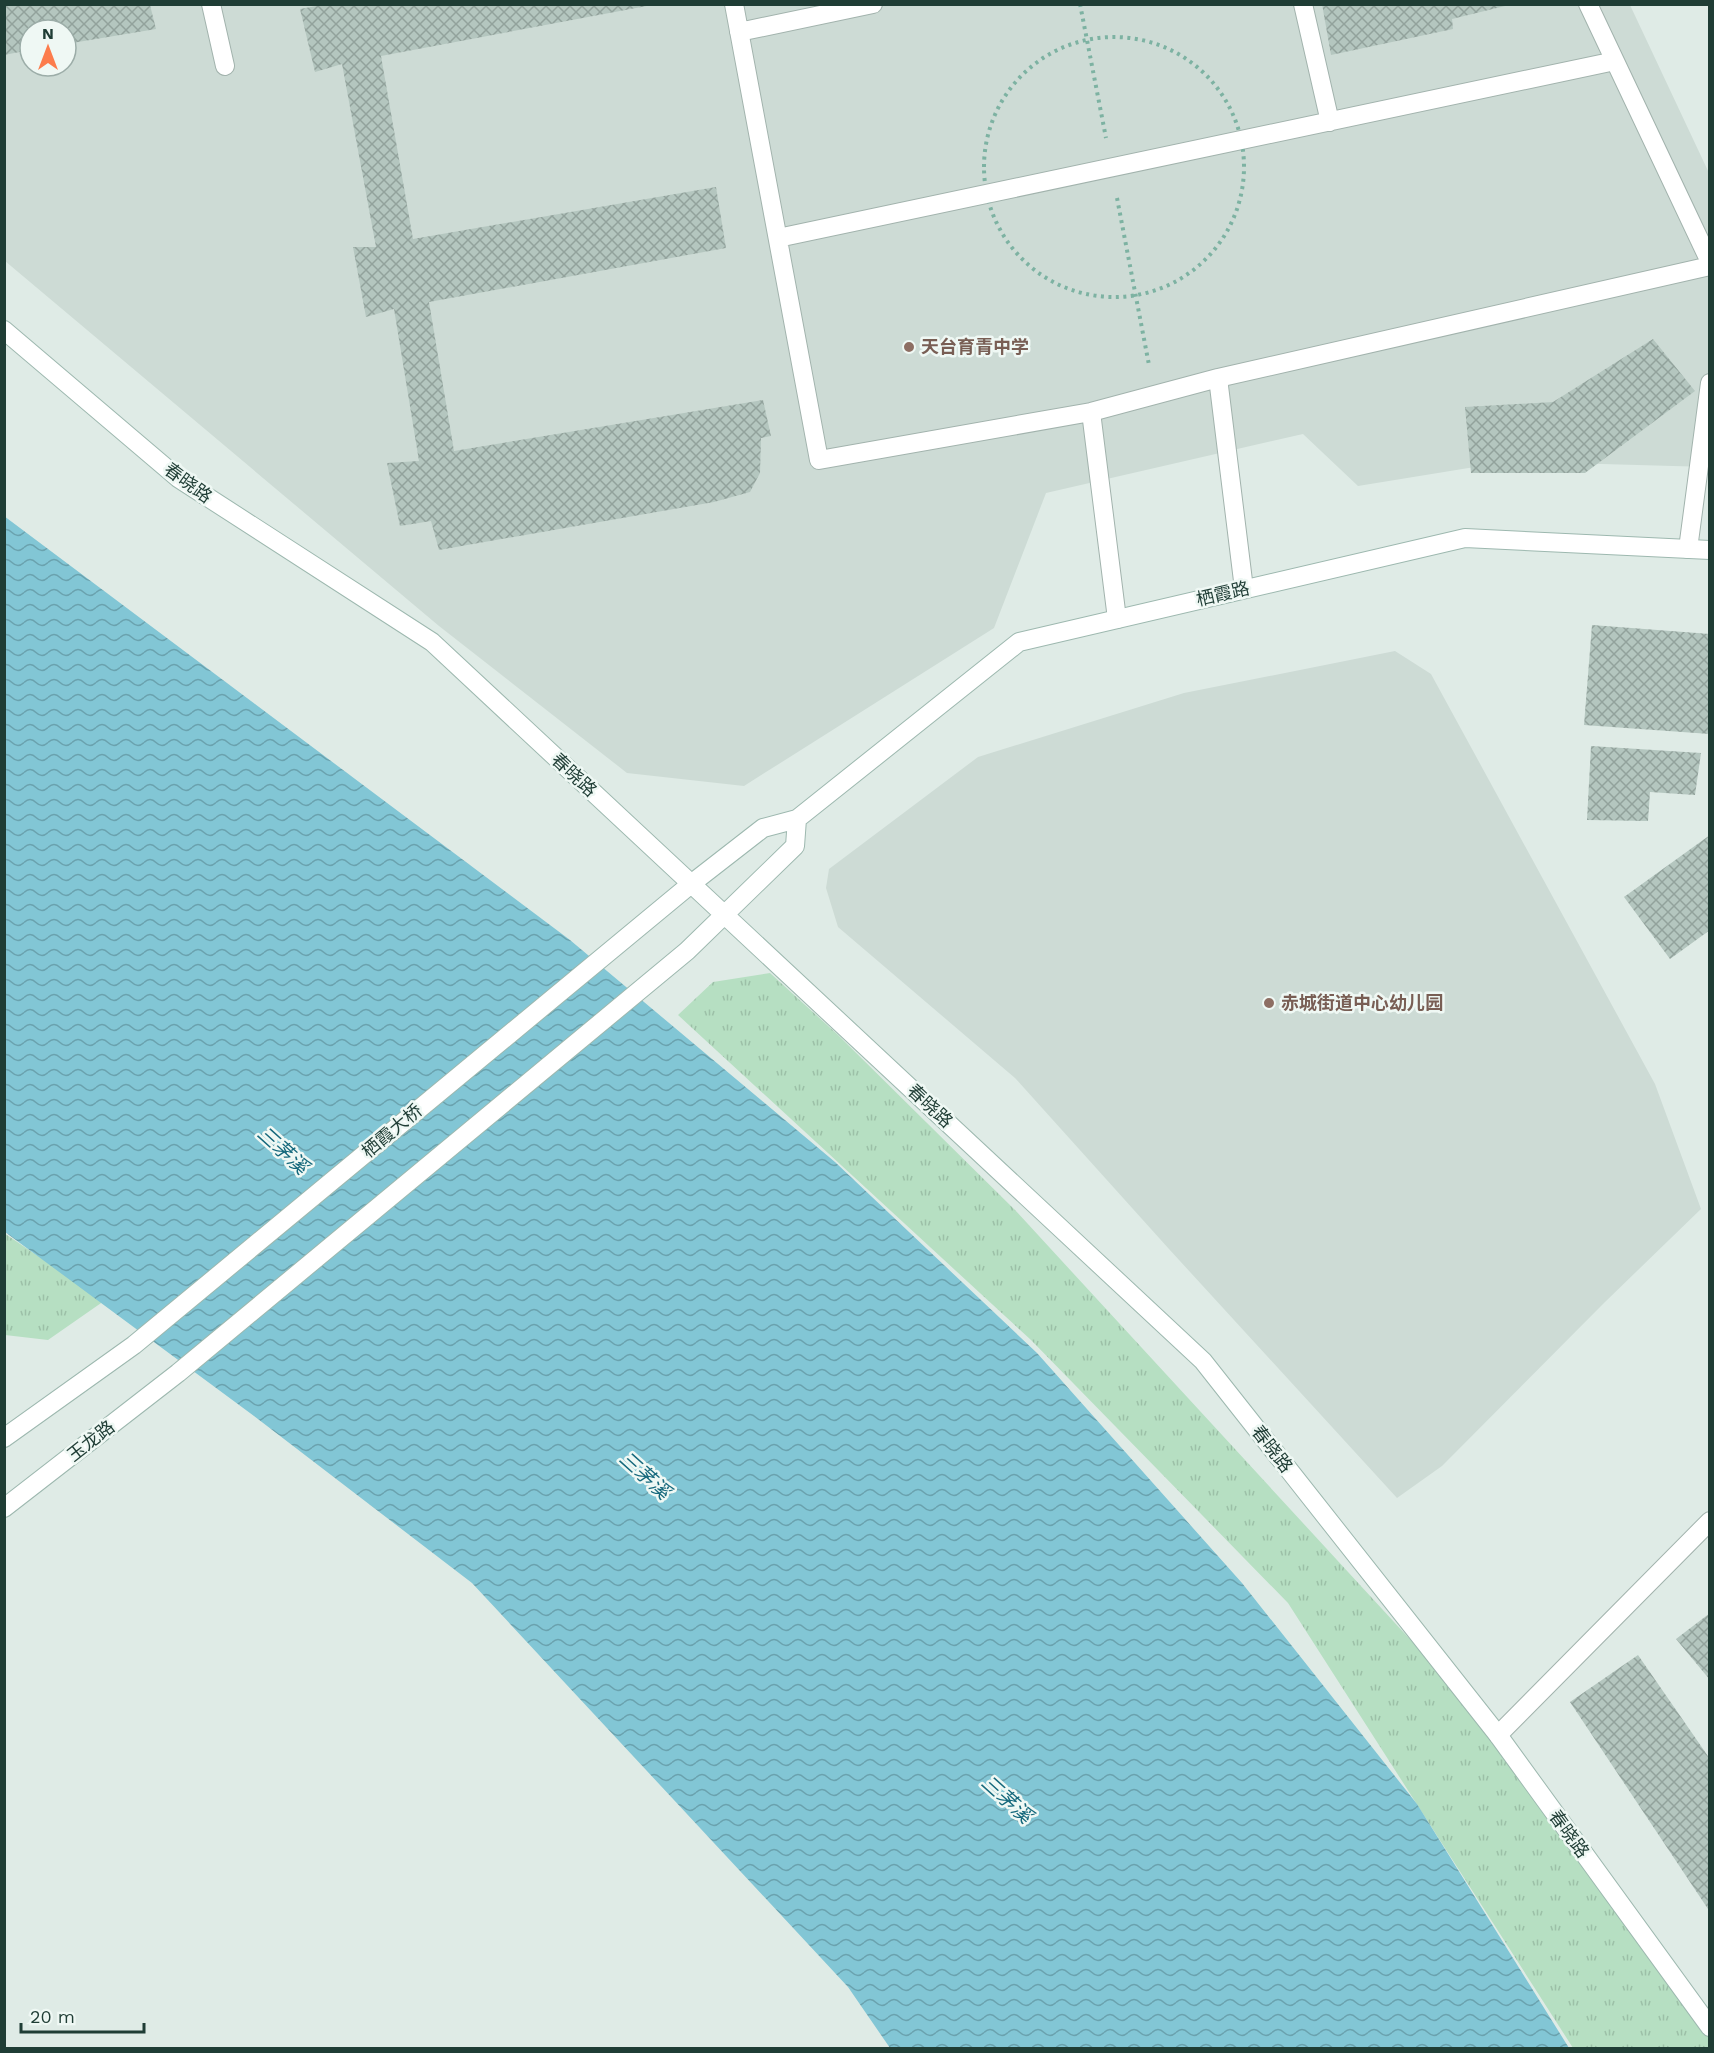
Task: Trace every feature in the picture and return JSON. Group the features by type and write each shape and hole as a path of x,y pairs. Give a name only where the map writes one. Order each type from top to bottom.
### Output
{"street":[{"path":"211,4 225,66"},
{"path":"734,4 819,460 1091,412 1218,378 1710,264 1588,4"},
{"path":"739,32 873,4"},
{"path":"1303,4 1330,122"},
{"path":"778,238 1615,61"},
{"name":"春晓路","path":"4,330 178,478 432,642 1203,1361 1498,1735 1710,2027"},
{"path":"1218,378 1244,589"},
{"path":"1688,549 1710,383"},
{"path":"1091,412 1117,619"},
{"name":"栖霞路","path":"797,819 1018,642 1465,538 1710,550"},
{"path":"724,914 795,846 797,819"},
{"name":"栖霞大桥","path":"38,1414 134,1345 650,916 763,828 797,819"},
{"name":"玉龙路","path":"4,1508 178,1373 687,951 724,914"},
{"path":"4,1427 38,1414"},
{"path":"4,1438 38,1414"},
{"path":"1498,1735 1710,1521"}],"shaded area":[{"name":"天台育青中学","path":"4,5 1630,5 1709,173 1709,467 1602,464 1487,465 1358,486 1303,434 1046,493 994,628 744,786 627,773 439,626 5,261"},
{"name":"赤城街道中心幼儿园","path":"1395,651 1431,674 1655,1084 1701,1209 1442,1466 1397,1498 1015,1078 838,927 826,888 829,869 978,757 1184,693"}],"green space":[{"path":"770,973 837,1034 1015,1210 1498,1735 1709,2027 1709,2048 1573,2048 1288,1603 1031,1340 678,1015 713,982"},
{"path":"4,1233 104,1301 48,1340 5,1335"}],"water":[{"name":"三茅溪","path":"4,516 570,940 835,1162 1037,1353 1242,1583 1417,1804 1569,2048 890,2048 848,1987 472,1583 254,1416 5,1232"}],"building":[{"path":"1322,4 1509,5 1452,19 1453,29 1331,55"},
{"path":"4,5 150,5 156,29 78,42 78,18 18,18 18,52 4,55"},
{"path":"322,5 652,5 381,56 413,239 716,187 726,248 429,302 454,451 763,400 771,436 761,438 760,473 750,492 714,502 439,550 431,521 400,526 387,463 419,461 394,309 366,317 353,247 376,247 342,64 315,72 300,9"},
{"path":"1653,339 1695,391 1585,473 1471,473 1465,407 1553,402"},
{"path":"1592,625 1710,634 1710,734 1584,725"},
{"path":"1591,746 1701,753 1695,795 1650,792 1648,821 1587,820"},
{"path":"1710,835 1710,930 1670,959 1624,897"},
{"path":"1710,1613 1710,1680 1676,1639"},
{"path":"1638,1655 1710,1759 1710,1912 1570,1702"}],"place":[{"name":"天台育青中学","path":"909,347"},
{"name":"赤城街道中心幼儿园","path":"1269,1003"}]}
